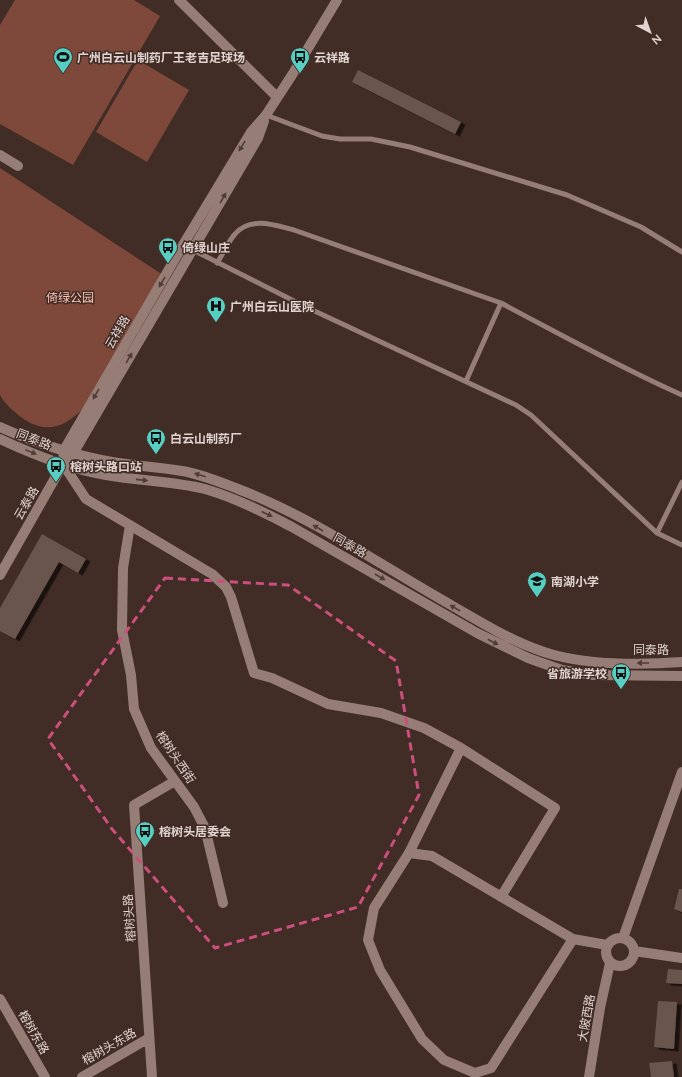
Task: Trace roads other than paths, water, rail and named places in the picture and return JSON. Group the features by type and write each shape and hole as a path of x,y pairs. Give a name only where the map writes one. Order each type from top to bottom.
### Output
{"street":[{"path":"179,0 277,98"},
{"name":"云祥路","path":"69,451 183,245 251,132 266,115 304,57 337,0"},
{"name":"云祥路","path":"69,451 192,250 258,138 266,115"},
{"path":"0,155 18,166"},
{"name":"同泰路","path":"0,427 24,437 111,462 196,474 257,497 311,523 496,631 540,650 567,658 595,661 638,663 682,662"},
{"name":"同泰路","path":"0,438 63,464 107,475 189,486 216,493 240,502 299,530 477,633 511,651 562,670 593,675 682,676"},
{"name":"云泰路","path":"0,575 69,451"},
{"path":"63,464 86,499 212,574 226,587 239,620 254,673 272,678 328,704 381,713 424,728 461,748 555,808 502,897"},
{"name":"榕树头西街","path":"130,525 123,568 122,630 132,675 134,709 151,748 194,807 205,828 223,903"},
{"path":"461,748 409,853 374,908 368,940 380,970 422,1039 444,1060 475,1073 490,1068 573,939"},
{"path":"623,938 682,772"},
{"name":"榕树头路","path":"152,1077 134,805 175,781"},
{"path":"409,853 432,856 573,939 607,945"},
{"path":"623,938 631,943 634,952 632,960 624,966 614,966 610,963 606,955 607,945 614,939 623,938"},
{"path":"634,952 682,958"},
{"name":"大陂西路","path":"589,1077 601,1001 610,963"},
{"name":"榕树东路","path":"0,999 45,1077"},
{"name":"榕树头东路","path":"82,1077 149,1038"}],"lane":[{"path":"266,115 322,136 340,139 371,139 410,147 567,195 641,228 682,252"},
{"path":"217,263 234,234 240,228 258,223 269,223 294,230 501,303 590,351 682,395"},
{"path":"183,245 306,308 516,405 530,414 658,533 682,545"},
{"path":"466,381 501,303"},
{"path":"658,533 682,482"}],"place":[{"name":"广州白云山制药厂王老吉足球场","path":"63,74"},
{"name":"云祥路","path":"300,74"},
{"name":"倚绿山庄","path":"168,264"},
{"name":"广州白云山医院","path":"216,323"},
{"name":"白云山制药厂","path":"156,455"},
{"name":"榕树头路口站","path":"56,483"},
{"name":"南湖小学","path":"537,598"},
{"name":"省旅游学校","path":"621,690"},
{"name":"榕树头居委会","path":"145,848"}],"park label":[{"name":"倚绿公园","path":"70,297"}]}
